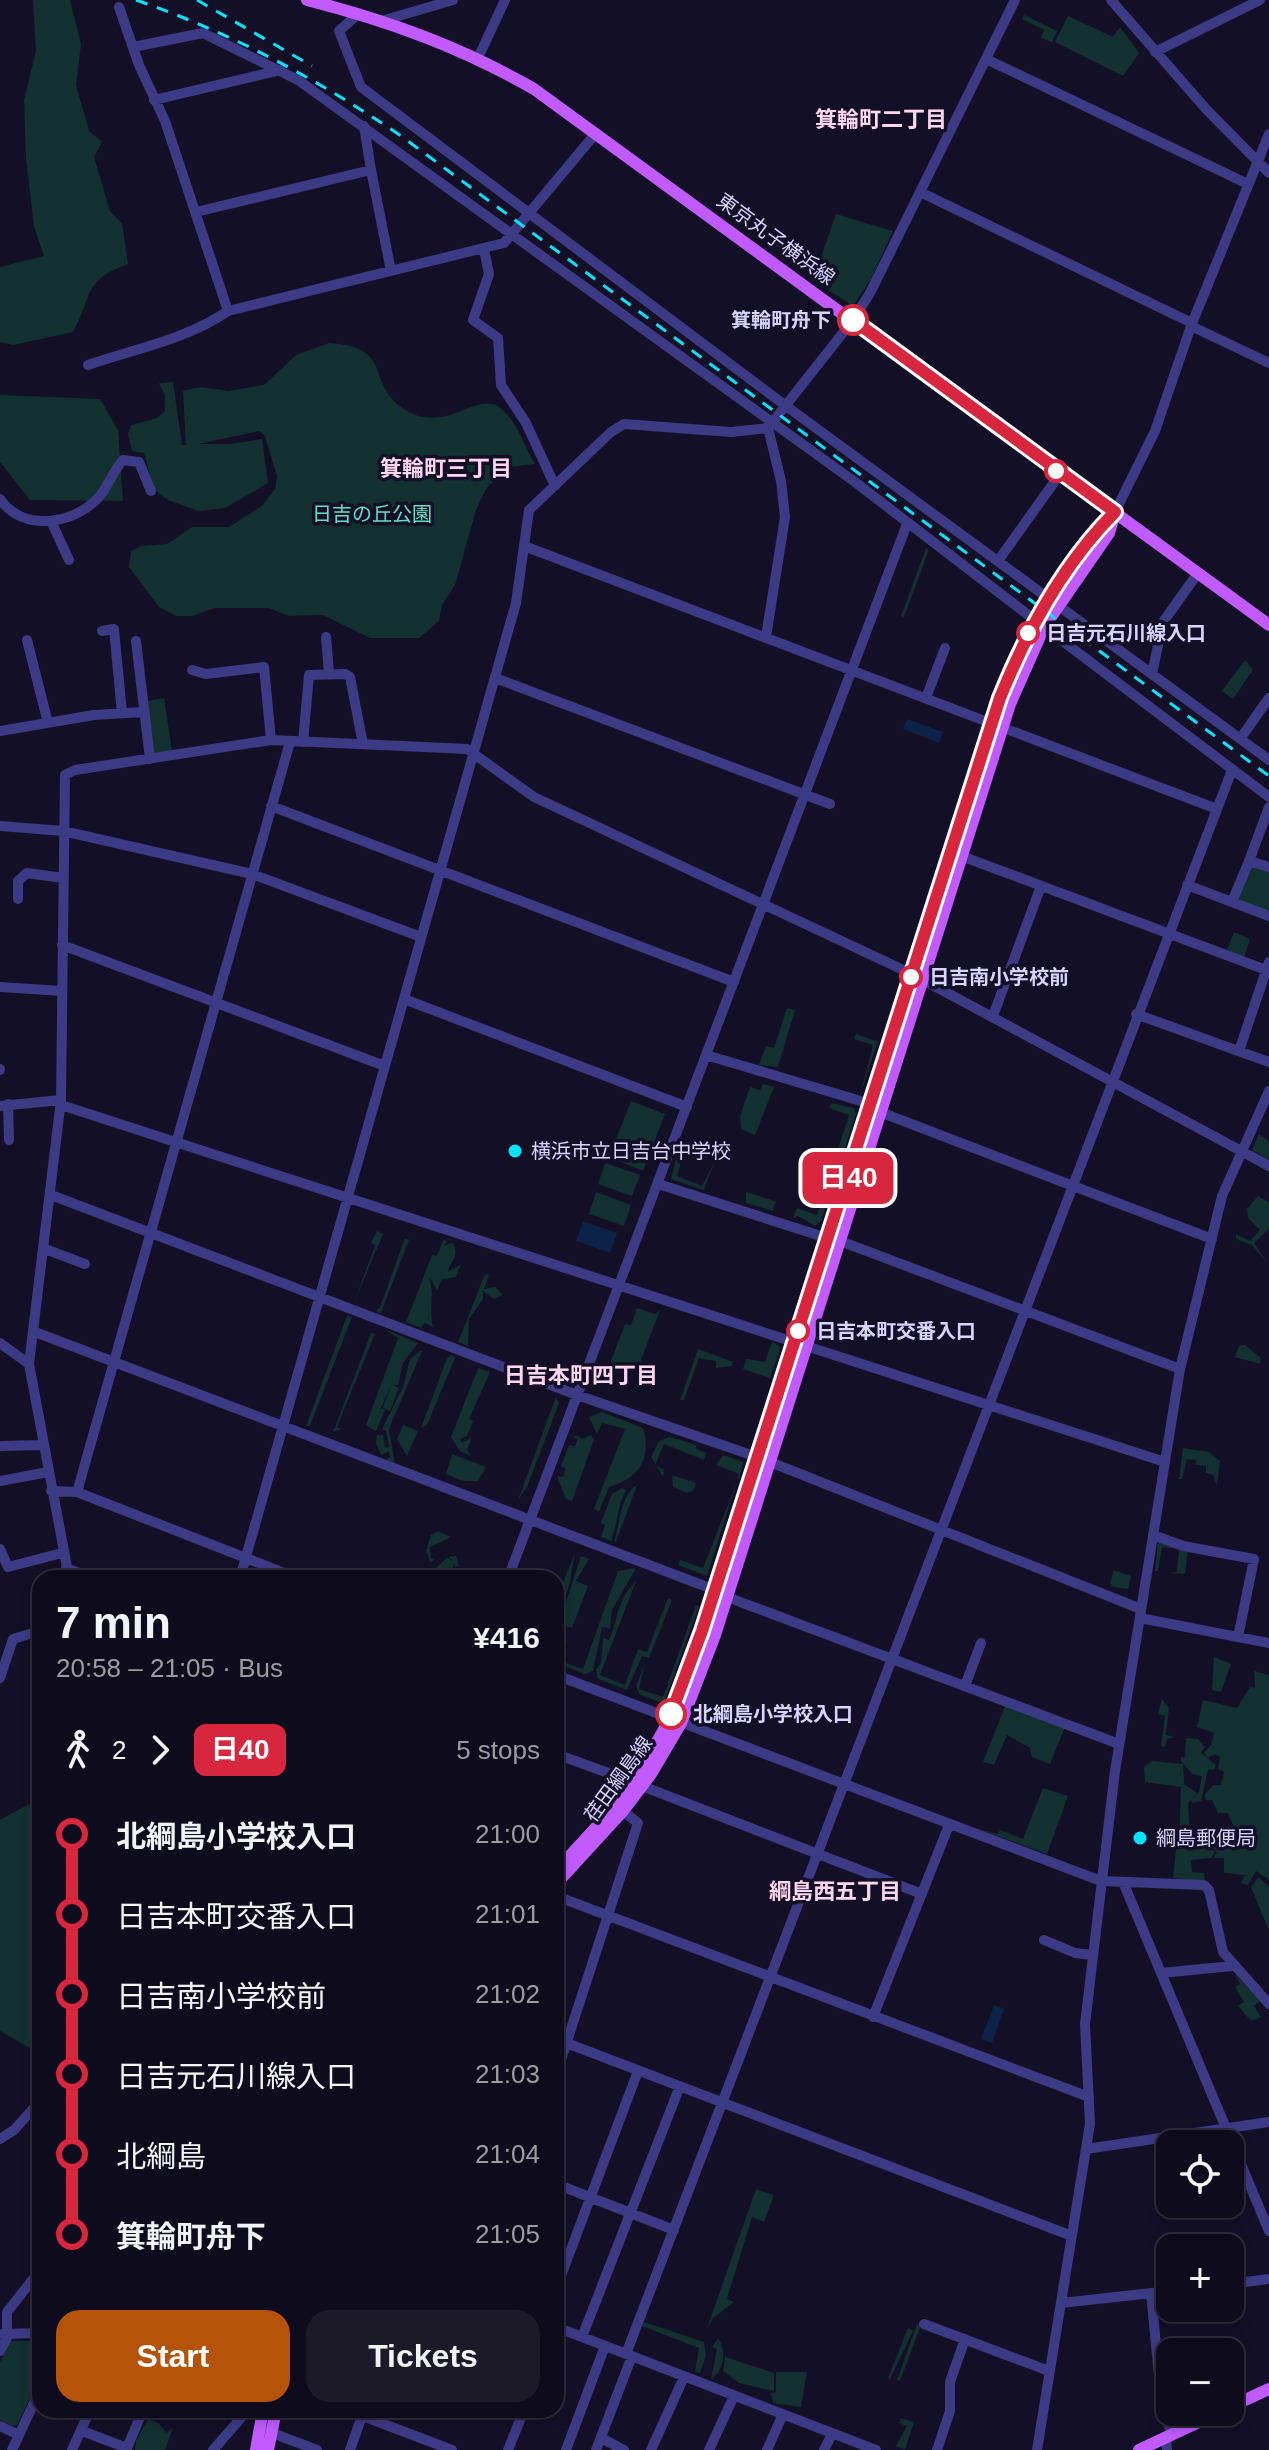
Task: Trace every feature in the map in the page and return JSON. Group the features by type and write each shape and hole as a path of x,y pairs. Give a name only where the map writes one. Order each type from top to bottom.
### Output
{"main road":[{"name":"東京丸子横浜線","path":"307,0 385,20 478,58 534,89 1269,625"},
{"name":"荏田綱島線","path":"564,1875 623,1811 675,1721 727,1597 770,1462 801,1343 998,726 1040,624 1109,533 1115,512"},
{"name":"荏田綱島線","path":"917,977 964,857 998,726"},
{"name":"荏田綱島線","path":"675,1721 757,1457 801,1343"},
{"name":"荏田綱島線","path":"564,1862 637,1784"},
{"path":"1244,2401 1269,2389"},
{"path":"256,2450 267,2418"},
{"path":"268,2450 272,2433 271,2418"},
{"path":"1139,2450 1168,2441 1195,2426"}],"street":[{"path":"478,58 505,0"},
{"path":"242,1570 516,603 529,510 611,432 624,424 731,432 770,425 853,320 1015,0"},
{"path":"1111,0 1155,52 1269,173"},
{"path":"1155,52 1260,0"},
{"path":"385,20 447,1"},
{"path":"119,7 196,212 228,311"},
{"path":"359,13 339,31 361,87 786,406 1269,760"},
{"path":"133,47 203,33 281,70 364,126 907,524 1269,797"},
{"path":"986,59 1248,184"},
{"path":"154,100 281,70"},
{"path":"364,126 391,271"},
{"path":"88,365 202,329 228,311 504,243 514,236 596,133"},
{"path":"1115,512 1169,397 1192,324 1269,134"},
{"path":"196,212 371,170"},
{"path":"920,192 1269,363"},
{"path":"484,249 489,274 473,320 498,338 501,385 526,423 555,486"},
{"path":"766,637 785,517 770,425"},
{"path":"0,499 19,515 51,521 72,516 97,498 123,460 139,462 151,491"},
{"path":"998,561 1060,474"},
{"path":"51,521 69,560"},
{"path":"511,1570 907,524"},
{"path":"524,546 1217,809"},
{"path":"1152,674 1163,622 1198,573"},
{"path":"102,631 114,629 122,713"},
{"path":"326,637 329,673"},
{"path":"27,640 48,723"},
{"path":"136,641 150,759"},
{"path":"926,698 945,648"},
{"path":"192,670 206,674 264,667 271,740"},
{"path":"303,742 309,675 329,673 350,677 363,744"},
{"path":"495,678 830,804"},
{"path":"1240,739 1269,698"},
{"path":"0,731 144,712"},
{"path":"66,1570 29,1364 61,1102 65,775 271,740 467,749 534,797 917,977 1269,1166"},
{"path":"77,1492 290,742"},
{"path":"596,2450 722,2103 1136,1014 1232,770"},
{"path":"271,806 734,982"},
{"path":"1232,902 1269,807"},
{"path":"0,826 63,831 252,874 421,937"},
{"path":"964,857 1268,968 1239,1051"},
{"path":"1249,861 1269,867"},
{"path":"18,899 18,881 27,873 63,878"},
{"path":"1187,885 1269,916"},
{"path":"993,1016 1041,886"},
{"path":"62,945 385,1066"},
{"path":"0,987 62,991"},
{"path":"404,999 687,1107"},
{"path":"1136,1014 1269,1062"},
{"path":"706,1055 875,1108 1212,1239"},
{"path":"1037,2450 1086,2149 1089,2097 1085,2024 1119,1744 1180,1369 1222,1196 1269,1091"},
{"path":"9,1140 4,1105 61,1102 1165,1462"},
{"path":"658,1184 834,1239 1180,1369"},
{"path":"51,1195 577,1395 757,1457"},
{"path":"45,1249 85,1264"},
{"path":"35,1332 715,1590"},
{"path":"0,1342 29,1364"},
{"path":"0,1446 43,1445"},
{"path":"770,1462 1140,1614 1269,1643"},
{"path":"0,1481 48,1472"},
{"path":"51,1491 77,1492 277,1570"},
{"path":"1153,1535 1183,1546 1254,1559 1238,1637"},
{"path":"0,1549 8,1567 62,1553"},
{"path":"727,1597 1119,1744"},
{"path":"0,1678 13,1639 32,1633"},
{"path":"965,1686 981,1643"},
{"path":"564,1678 1101,1881 1204,1885 1209,1890 1223,1952 1232,1966 1269,2004"},
{"path":"564,1757 922,1894"},
{"path":"564,2033 608,1916 638,1823 623,1811"},
{"path":"873,2017 949,1825"},
{"path":"1123,1882 1269,2231"},
{"path":"564,1899 1089,2097"},
{"path":"1044,1940 1075,1953 1092,1955"},
{"path":"1161,1973 1232,1966"},
{"path":"564,2042 1072,2236"},
{"path":"564,2268 638,2071"},
{"path":"582,2337 680,2086"},
{"path":"0,2139 14,2130 32,2110"},
{"path":"1086,2149 1269,2122"},
{"path":"564,2187 674,2230"},
{"path":"1244,2282 1269,2279"},
{"path":"0,2351 7,2312 32,2280"},
{"path":"1061,2303 1156,2292"},
{"path":"1151,2293 1168,2441"},
{"path":"924,2324 1049,2371"},
{"path":"564,2330 876,2450"},
{"path":"5,2334 32,2333"},
{"path":"937,2450 950,2411 950,2382 965,2339"},
{"path":"566,2450 605,2346"},
{"path":"651,2450 684,2377"},
{"path":"709,2450 734,2396"},
{"path":"12,2450 32,2407"},
{"path":"767,2450 783,2414"},
{"path":"72,2450 87,2418"},
{"path":"82,2431 101,2442 127,2448 140,2418"},
{"path":"213,2450 241,2418"},
{"path":"350,2450 361,2418"},
{"path":"368,2418 452,2450"},
{"path":"508,2450 521,2418"},
{"path":"0,2426 19,2435"},
{"path":"272,2433 317,2450"},
{"path":"824,2450 832,2434"},
{"path":"601,2438 624,2450"}],"green space":[{"path":"33,0 70,0 81,44 76,85 89,131 102,142 94,157 110,211 122,224 128,264 113,270 96,283 73,332 13,345 0,342 0,267 44,256 34,227 26,158 24,100 36,51"},
{"path":"1024,15 1057,31 1052,42 1041,38 1044,30 1022,19"},
{"path":"1068,16 1113,37 1120,27 1139,53 1123,76 1055,42"},
{"path":"836,214 893,231 871,279 853,306 813,280"},
{"name":"日吉の丘公園","path":"329,343 363,351 371,358 391,397 416,415 431,418 480,405 499,407 516,426 535,464 508,467 486,489 476,510 455,585 442,605 439,621 419,638 370,638 323,615 289,616 269,608 215,608 192,616 176,616 159,607 129,567 131,551 141,546 167,544 192,527 229,527 262,506 275,489 277,476 265,436 259,431 198,444 231,444 262,439 268,483 225,508 198,511 168,500 154,490 144,453 132,451 128,434 131,425 157,418 165,411 165,396 159,383 173,382 182,445 186,445 183,391 200,387 229,391 264,385 296,355"},
{"path":"0,395 100,399 118,430 123,501 30,500 0,462"},
{"path":"926,548 929,550 904,617 901,616"},
{"path":"1104,626 1156,629 1155,638 1113,638 1103,630"},
{"path":"1245,660 1253,670 1233,699 1222,691"},
{"path":"164,698 172,751 152,754 147,701"},
{"path":"1251,865 1269,872 1269,912 1236,900"},
{"path":"1234,932 1250,939 1244,957 1212,946 1227,950"},
{"path":"787,1008 795,1010 778,1067 759,1065 766,1046 774,1048"},
{"path":"856,1034 878,1042 860,1095 873,1045 854,1039"},
{"path":"763,1084 774,1087 755,1135 741,1129 740,1116 750,1087 760,1090"},
{"path":"631,1101 665,1114 643,1171 609,1157"},
{"path":"831,1103 854,1108 856,1114 821,1221 815,1226 798,1216 793,1218 797,1208 817,1215 849,1115 829,1108"},
{"path":"1259,1134 1269,1141 1269,1160 1252,1150"},
{"path":"676,1159 681,1162 677,1176 702,1186 714,1163 704,1190 671,1179"},
{"path":"605,1163 640,1175 632,1196 598,1184"},
{"path":"596,1192 631,1205 624,1226 589,1214"},
{"path":"746,1192 775,1201 773,1211 746,1203"},
{"path":"1258,1196 1269,1202 1269,1229 1254,1243 1268,1264 1252,1245 1236,1239 1236,1234 1250,1241 1260,1230 1248,1218 1247,1209"},
{"path":"377,1231 383,1234 354,1303 375,1245 371,1243"},
{"path":"405,1238 409,1240 381,1313 375,1311 380,1307"},
{"path":"443,1240 447,1241 445,1245 453,1243 455,1248 448,1272 461,1264 456,1277 442,1279 437,1290 428,1275 433,1327 425,1323 421,1328 406,1322 432,1255 437,1256"},
{"path":"485,1274 489,1275 484,1289 495,1287 503,1295 494,1299 483,1291 483,1299 469,1319 468,1346 458,1342"},
{"path":"637,1308 655,1314 660,1310 638,1368 635,1363 606,1374 625,1324 631,1325"},
{"path":"347,1316 352,1317 310,1426 306,1426"},
{"path":"384,1329 418,1343 403,1363 398,1385 393,1385 399,1388 390,1411 383,1408 391,1385 381,1408 385,1410 376,1431 366,1425 398,1338"},
{"path":"371,1333 375,1334 337,1427 341,1429 333,1432"},
{"path":"772,1342 781,1347 770,1378 743,1369 746,1359 765,1362"},
{"path":"1245,1345 1261,1358 1260,1364 1235,1357 1239,1346"},
{"path":"698,1349 733,1362 732,1366 716,1368 716,1361 699,1358 684,1400 680,1400"},
{"path":"420,1351 389,1429 395,1464 385,1460 390,1457 389,1451 381,1455 376,1443 377,1435 383,1435 385,1448 389,1447 386,1431 382,1429 403,1387 410,1359"},
{"path":"452,1355 455,1358 427,1425 421,1428 447,1358"},
{"path":"478,1368 490,1372 469,1419 473,1421 467,1436 460,1439 462,1443 472,1437 467,1450 471,1456 460,1451 451,1437"},
{"path":"556,1397 559,1403 527,1487 518,1500"},
{"path":"602,1412 643,1428 646,1449 641,1466 635,1473 609,1487 599,1512 594,1509 625,1429 602,1423 597,1434 589,1417"},
{"path":"403,1425 418,1431 407,1456 397,1439"},
{"path":"578,1435 581,1439 591,1435 594,1440 572,1501 566,1499 557,1476 563,1477 566,1469 561,1466 569,1445 575,1446 578,1439 573,1437"},
{"path":"670,1437 696,1445 696,1449 706,1453 704,1460 664,1444 655,1464 651,1457 659,1441"},
{"path":"1183,1448 1209,1452 1220,1461 1217,1486 1213,1475 1206,1473 1206,1466 1196,1465 1196,1460 1187,1459 1182,1479 1179,1479"},
{"path":"452,1454 486,1467 478,1481 463,1481 446,1474"},
{"path":"723,1455 743,1462 739,1480 737,1473 716,1465"},
{"path":"672,1475 696,1483 693,1491 687,1493 673,1487"},
{"path":"737,1482 707,1576 678,1565 680,1560 703,1568"},
{"path":"637,1485 616,1542 624,1502"},
{"path":"622,1488 626,1490 611,1541 601,1537 605,1525 601,1523 612,1494"},
{"path":"438,1531 451,1537 430,1547 434,1560 430,1563 426,1550 431,1535"},
{"path":"1158,1541 1188,1551 1185,1574 1170,1573 1177,1572 1179,1549 1162,1547 1158,1571 1155,1571"},
{"path":"575,1553 564,1599 564,1580"},
{"path":"456,1556 459,1566 455,1567 454,1562 452,1570 436,1568 447,1558 454,1561 448,1557"},
{"path":"581,1556 589,1559 576,1581 588,1586 572,1628 564,1626 564,1609"},
{"path":"636,1568 612,1610 610,1629 602,1627 593,1671 585,1674 564,1666 564,1662 583,1669 618,1571"},
{"path":"1114,1570 1131,1576 1128,1589 1113,1587 1110,1583"},
{"path":"636,1581 600,1675 625,1685 638,1649 647,1652 668,1598 672,1600 649,1658 642,1656 627,1690 598,1679 596,1670 601,1663 603,1638 609,1640 621,1603"},
{"path":"696,1605 699,1606 665,1700 659,1702 639,1694 636,1685 644,1666 639,1689 663,1697"},
{"path":"1214,1657 1231,1664 1221,1692 1212,1690"},
{"path":"1254,1671 1269,1675 1269,1880 1256,1871 1248,1885 1241,1883 1245,1875 1224,1873 1224,1858 1213,1858 1217,1852 1212,1847 1218,1842 1217,1833 1231,1835 1235,1830 1228,1813 1218,1813 1212,1800 1206,1800 1205,1794 1214,1785 1221,1785 1224,1772 1218,1769 1220,1757 1215,1754 1208,1758 1204,1753 1211,1745 1214,1733 1197,1727 1203,1700 1237,1708 1250,1687 1255,1688"},
{"path":"1162,1699 1169,1708 1166,1735 1175,1737 1167,1739 1165,1747 1161,1746 1165,1716 1158,1714"},
{"path":"1005,1706 1065,1727 1050,1764 1032,1757 1030,1748 1007,1735 994,1765 983,1762"},
{"path":"1186,1738 1198,1739 1205,1747 1201,1753 1215,1764 1215,1769 1208,1770 1201,1801 1192,1803 1191,1800 1199,1792 1202,1776 1192,1774 1181,1761 1181,1757 1185,1758"},
{"path":"1152,1761 1183,1764 1184,1784 1197,1793 1188,1803 1190,1841 1187,1845 1179,1845 1181,1787 1145,1782 1144,1767"},
{"path":"1043,1788 1068,1796 1047,1854 978,1829 998,1834 1000,1830 1023,1839"},
{"path":"32,1802 32,2049 0,2031 0,1820"},
{"path":"1215,1834 1215,1842 1210,1846 1215,1852 1211,1858 1191,1860 1192,1872 1204,1873 1205,1882 1173,1878 1176,1849 1202,1841 1201,1835"},
{"path":"1258,1877 1269,1887 1269,1931 1251,1887"},
{"path":"1235,1974 1260,2001 1254,2006 1261,2017 1251,2021 1238,2006 1244,2002 1235,1987 1240,1984"},
{"path":"756,2189 774,2195 764,2222 752,2217 727,2299 734,2302 713,2318 707,2328"},
{"path":"644,2322 704,2342 706,2356 700,2373 695,2372 699,2348 642,2326"},
{"path":"917,2324 921,2325 900,2381 897,2380"},
{"path":"908,2328 913,2331 890,2379 888,2378"},
{"path":"718,2338 723,2348 723,2360 719,2371 711,2379 717,2349 712,2347"},
{"path":"10,2341 32,2341 32,2394 17,2425 0,2420 0,2362"},
{"path":"725,2357 774,2373 774,2391 739,2383 723,2371"},
{"path":"776,2372 807,2372 801,2407 773,2403 771,2393 776,2392"},
{"path":"901,2418 914,2422 905,2450 896,2446 907,2426 899,2423"},
{"path":"148,2419 159,2423 166,2433 173,2427 165,2450 135,2450 136,2441"}],"water":[{"path":"907,719 943,732 939,743 903,729"},
{"path":"583,1221 617,1233 610,1253 576,1241"},
{"path":"994,2005 1004,2009 992,2043 981,2039"}],"railway":[{"path":"136,0 206,27 273,59 338,95 401,136 1269,776"},
{"path":"197,0 312,66"}],"bus line":[{"name":"日40","path":"671,1714 702,1631 1000,698 1021,646 1049,599 1100,527 1115,512 853,320"}],"place":[{"name":"箕輪町舟下","path":"853,320"},
{"name":"日吉元石川線入口","path":"1028,633"},
{"name":"日吉南小学校前","path":"911,977"},
{"name":"横浜市立日吉台中学校","path":"515,1151"},
{"name":"日吉本町交番入口","path":"798,1331"},
{"name":"北綱島小学校入口","path":"671,1714"},
{"name":"綱島郵便局","path":"1140,1838"}],"district":[{"name":"箕輪町二丁目","path":"881,119"},
{"name":"箕輪町三丁目","path":"446,468"},
{"name":"日吉本町四丁目","path":"581,1375"},
{"name":"綱島西五丁目","path":"835,1891"}]}
